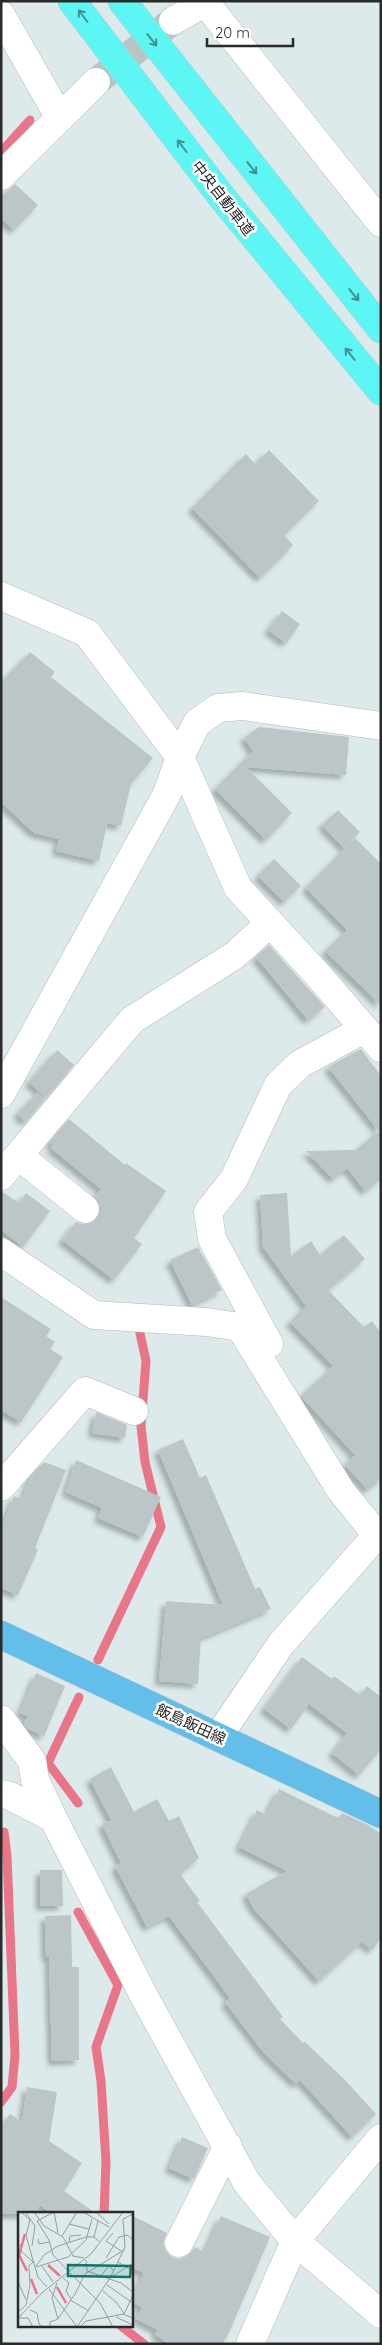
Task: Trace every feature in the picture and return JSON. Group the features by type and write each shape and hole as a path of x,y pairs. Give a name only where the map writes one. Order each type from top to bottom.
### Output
{"highway":[{"name":"中央自動車道","path":"72,1 220,196 381,391"},
{"path":"122,1 381,329"}],"main road":[{"name":"飯島飯田線","path":"1,1635 381,1814"}],"street":[{"path":"173,21 205,2 381,223"},
{"path":"1,15 60,118"},
{"path":"1,176 96,82"},
{"path":"1,596 87,633 180,757 238,888 372,1039 300,1064 278,1085 234,1179 208,1212 212,1239 273,1351"},
{"path":"1,1094 167,794 180,757 197,723 218,708 243,706 381,726"},
{"path":"1,1176 132,1020 235,956 270,922"},
{"path":"18,1156 85,1208"},
{"path":"1,1252 94,1315 240,1326 341,1491 377,1535 281,1644 218,1738"},
{"path":"1,1488 85,1391 134,1411"},
{"path":"1,1719 32,1761 35,1780 52,1818 146,2000 247,2182 295,2240 381,2314"},
{"path":"1,1794 8,1795 52,1818"},
{"path":"250,2344 295,2240 381,2138"},
{"path":"179,2243 228,2146"}],"building":[{"path":"15,184 38,205 14,230 1,218 1,197"},
{"path":"269,450 319,501 284,535 293,545 260,578 192,508 246,454 255,464"},
{"path":"282,611 300,624 286,643 268,630"},
{"path":"30,652 55,672 51,677 153,758 131,784 121,826 107,823 99,861 56,851 59,839 34,833 1,802 1,683"},
{"path":"259,727 349,737 346,775 246,767 292,813 266,840 215,789 253,751 244,738"},
{"path":"338,810 360,832 344,848 322,825"},
{"path":"355,838 381,864 381,1005 325,951 347,930 306,888"},
{"path":"274,859 301,886 284,902 258,876"},
{"path":"269,945 325,1007 308,1020 256,957"},
{"path":"361,1049 381,1076 381,1179 365,1191 347,1168 333,1179 306,1151 356,1150 379,1131 328,1067"},
{"path":"57,1050 74,1065 46,1098 29,1082"},
{"path":"37,1093 45,1099 26,1122 17,1114"},
{"path":"69,1119 125,1165 126,1163 166,1191 134,1238 142,1244 114,1280 62,1240 76,1222 83,1224 91,1223 97,1218 100,1211 99,1203 95,1197 101,1189 51,1148 53,1145 50,1142"},
{"path":"1,1191 19,1203 26,1193 50,1211 23,1247 1,1230"},
{"path":"287,1193 291,1256 311,1241 320,1255 344,1235 365,1259 328,1290 364,1327 372,1321 381,1333 381,1483 378,1480 368,1490 345,1465 355,1455 301,1396 333,1366 290,1322 306,1306 263,1247 260,1195"},
{"path":"198,1247 222,1290 192,1305 170,1260"},
{"path":"1,1297 51,1329 46,1336 55,1342 50,1349 63,1357 21,1422 1,1410"},
{"path":"96,1412 127,1425 125,1438 92,1433"},
{"path":"183,1439 200,1478 206,1475 255,1589 260,1587 271,1609 201,1638 198,1684 159,1681 166,1601 223,1605 158,1450"},
{"path":"76,1460 161,1497 143,1537 98,1518 102,1508 66,1492"},
{"path":"44,1462 66,1470 35,1548 38,1550 18,1595 1,1588 1,1530 14,1496 22,1499 31,1476"},
{"path":"302,1657 332,1679 334,1676 360,1695 367,1686 381,1697 381,1749 359,1775 332,1753 347,1733 309,1704 291,1729 264,1709"},
{"path":"36,1673 65,1686 44,1736 28,1729 24,1724 28,1716 20,1713"},
{"path":"111,1767 134,1812 157,1799 169,1821 179,1816 199,1858 180,1874 200,1901 197,1902 283,2017 280,2019 303,2043 305,2042 346,2081 376,2114 352,2137 300,2080 296,2084 264,2053 225,2002 230,1998 169,1916 147,1927 115,1866 121,1863 102,1824 111,1820 90,1779"},
{"path":"279,1789 338,1818 342,1813 368,1825 381,1834 381,1938 372,1950 362,1942 319,1981 254,1909 246,1894 287,1871 239,1847 257,1810 266,1815"},
{"path":"40,1870 62,1870 63,1906 40,1906"},
{"path":"71,1915 72,1967 79,1967 79,2060 52,2061 49,1957 46,1957 45,1916"},
{"path":"27,2087 57,2092 49,2141 82,2163 64,2191 94,2212 50,2212 40,2205 35,2212 1,2214 1,2126 10,2114 22,2122"},
{"path":"182,2137 208,2148 194,2179 169,2168"},
{"path":"132,2216 167,2233 163,2243 166,2251 172,2257 179,2259 188,2256 195,2247 205,2252 221,2216 270,2237 228,2335 222,2344 169,2344 155,2334 158,2330 136,2319 142,2307 132,2302 132,2297 144,2273 132,2267"}],"waterway":[{"path":"1,152 30,120"},
{"path":"98,1660 161,1527 145,1462 141,1426 146,1361 138,1324"},
{"path":"78,1803 48,1763 79,1697"},
{"path":"1,2102 12,2087 15,2055 7,1856 4,1832"},
{"path":"78,1912 118,1985 96,2047 101,2081 106,2162 104,2212"},
{"path":"124,2328 144,2344"}],"tunnel":[{"path":"96,82 170,23"}]}
